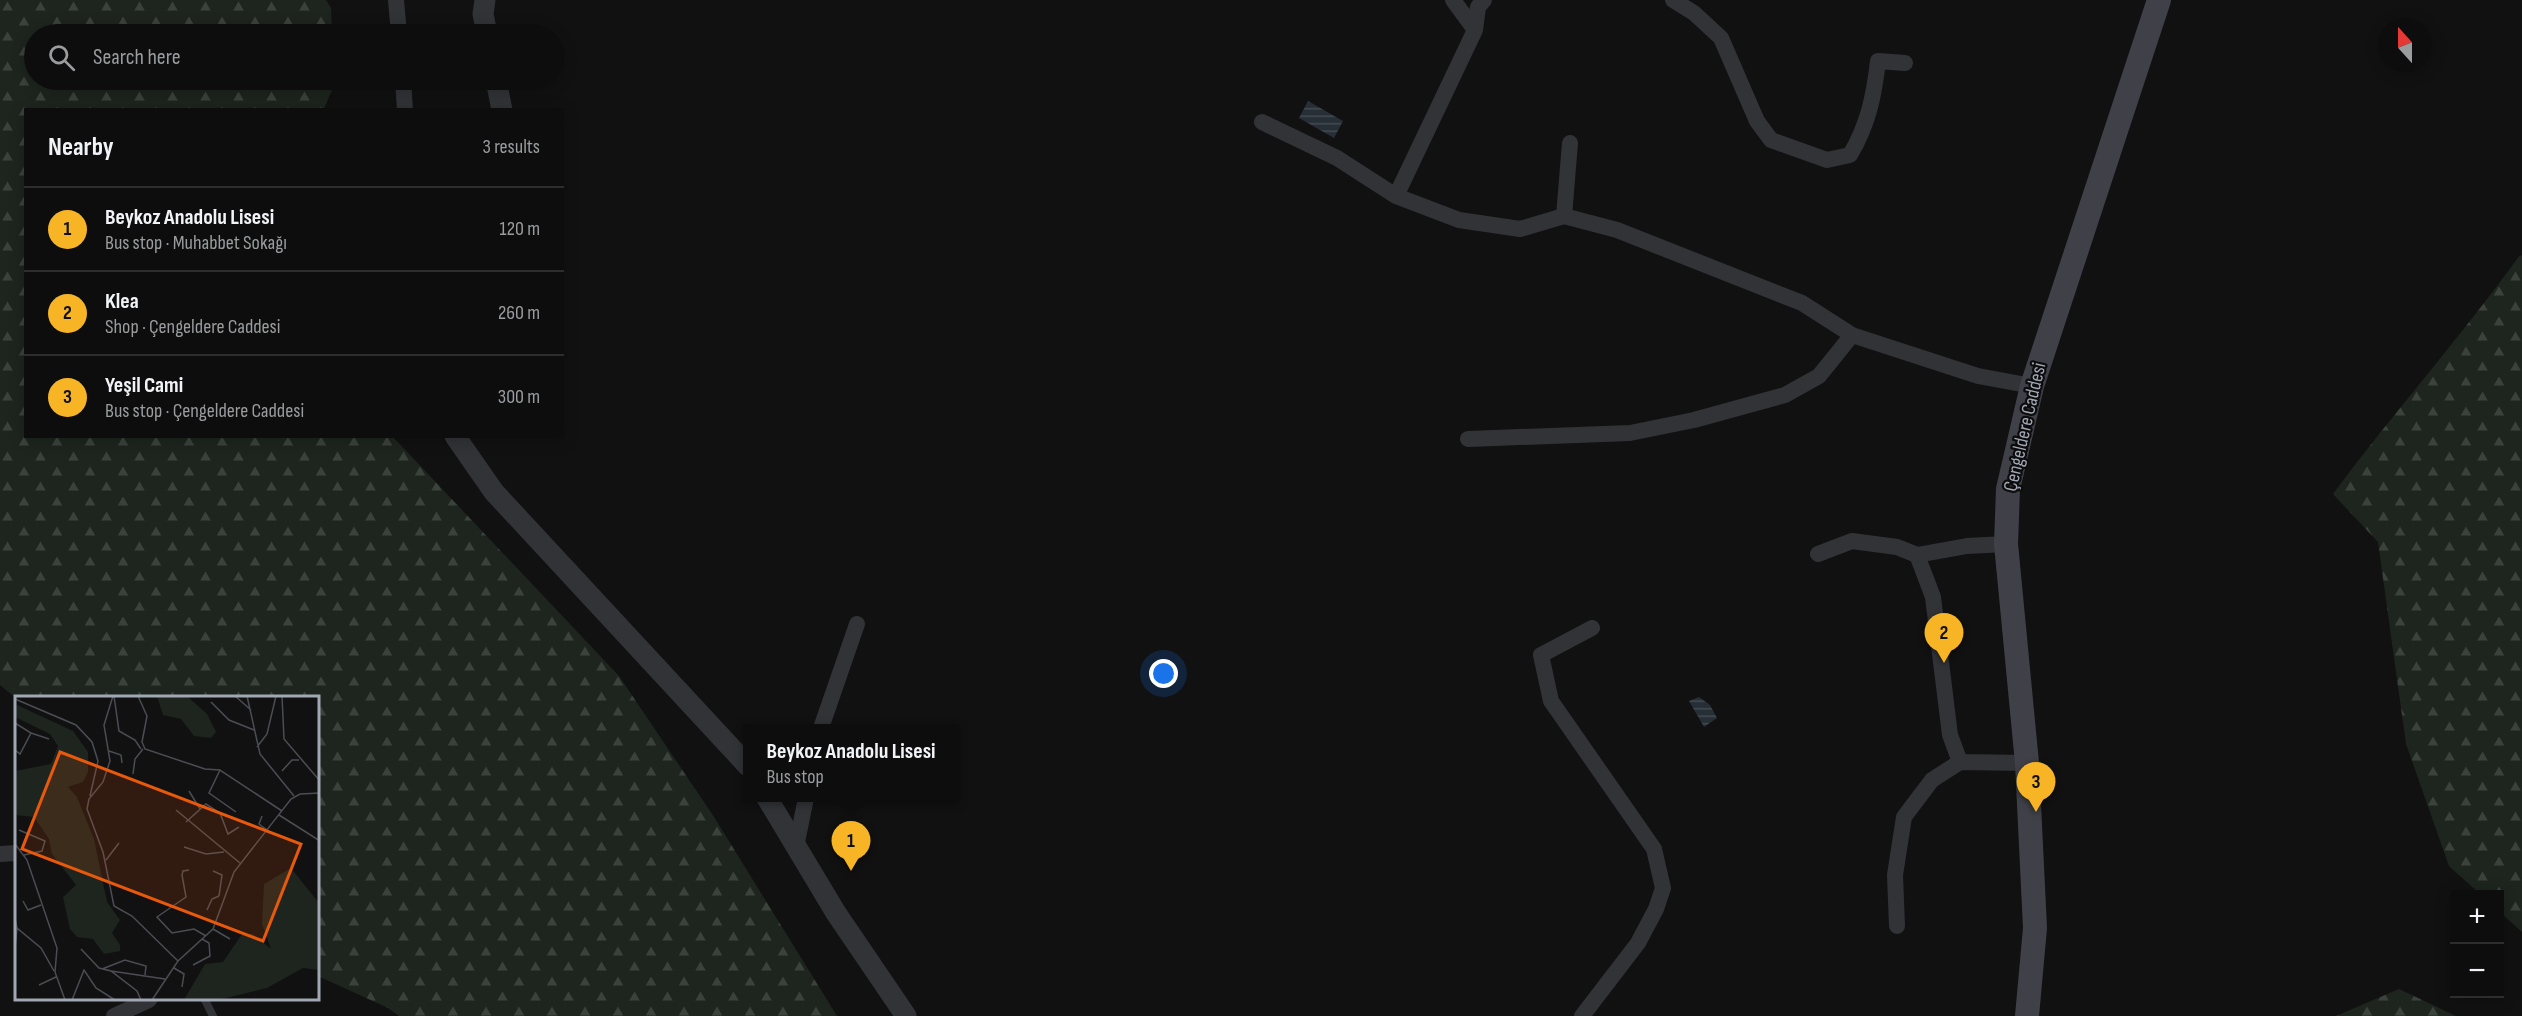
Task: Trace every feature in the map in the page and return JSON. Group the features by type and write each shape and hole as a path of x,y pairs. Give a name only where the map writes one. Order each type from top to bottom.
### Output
{"main road":[{"name":"Çengeldere Caddesi","path":"2027,1016 2035,928 2027,763 2006,544 2008,489 2032,386 2159,0"}],"street":[{"path":"396,0 398,24"},
{"path":"485,0 483,14 485,24"},
{"path":"1453,0 1475,30"},
{"path":"1396,196 1475,30 1478,7 1484,0"},
{"path":"1672,0 1694,13 1721,38 1757,121 1772,140 1827,160 1850,154 1863,134 1874,95 1878,61 1905,63"},
{"path":"404,90 405,108"},
{"path":"498,90 502,108"},
{"path":"1262,122 1337,158 1396,196 1459,220 1521,229 1564,216 1617,230 1802,303 1852,335 1978,376 2032,386"},
{"path":"1564,216 1570,143"},
{"path":"1468,439 1630,433 1705,417 1785,395 1819,376 1852,335"},
{"path":"456,438 494,492 743,762"},
{"path":"1818,554 1852,541 1897,547 1917,555 1967,546 2006,544"},
{"path":"1917,555 1933,597 1950,735 1960,762"},
{"path":"823,724 857,624"},
{"path":"1582,1016 1638,943 1656,909 1663,888 1654,849 1551,701 1541,655 1592,628"},
{"path":"1897,926 1895,876 1904,817 1932,780 1960,762 2027,763"},
{"path":"768,802 836,913 906,1016"},
{"path":"796,847 806,802"},
{"path":"0,854 15,853"},
{"path":"114,1016 145,1001"}],"lane":[{"path":"205,1001 213,1016"}],"green space":[{"path":"0,0 326,0 331,8 332,24 24,24 24,90 332,90 324,108 24,108 24,438 394,438 619,676 714,817 837,1016 399,1016 388,1008 320,977 320,696 15,697 0,685"},
{"path":"2520,255 2522,256 2522,932 2504,916 2504,890 2476,890 2449,866 2406,744 2378,542 2333,494"},
{"path":"2399,989 2456,1016 2336,1016"}],"shaded area":[{"path":"1308,101 1343,121 1334,138 1299,118"},
{"path":"1699,697 1710,705 1717,718 1704,727 1689,701"}],"place":[{"name":"Klea","path":"1944,663"},
{"name":"Yeşil Cami","path":"2036,812"},
{"name":"Beykoz Anadolu Lisesi","path":"851,871"}]}
